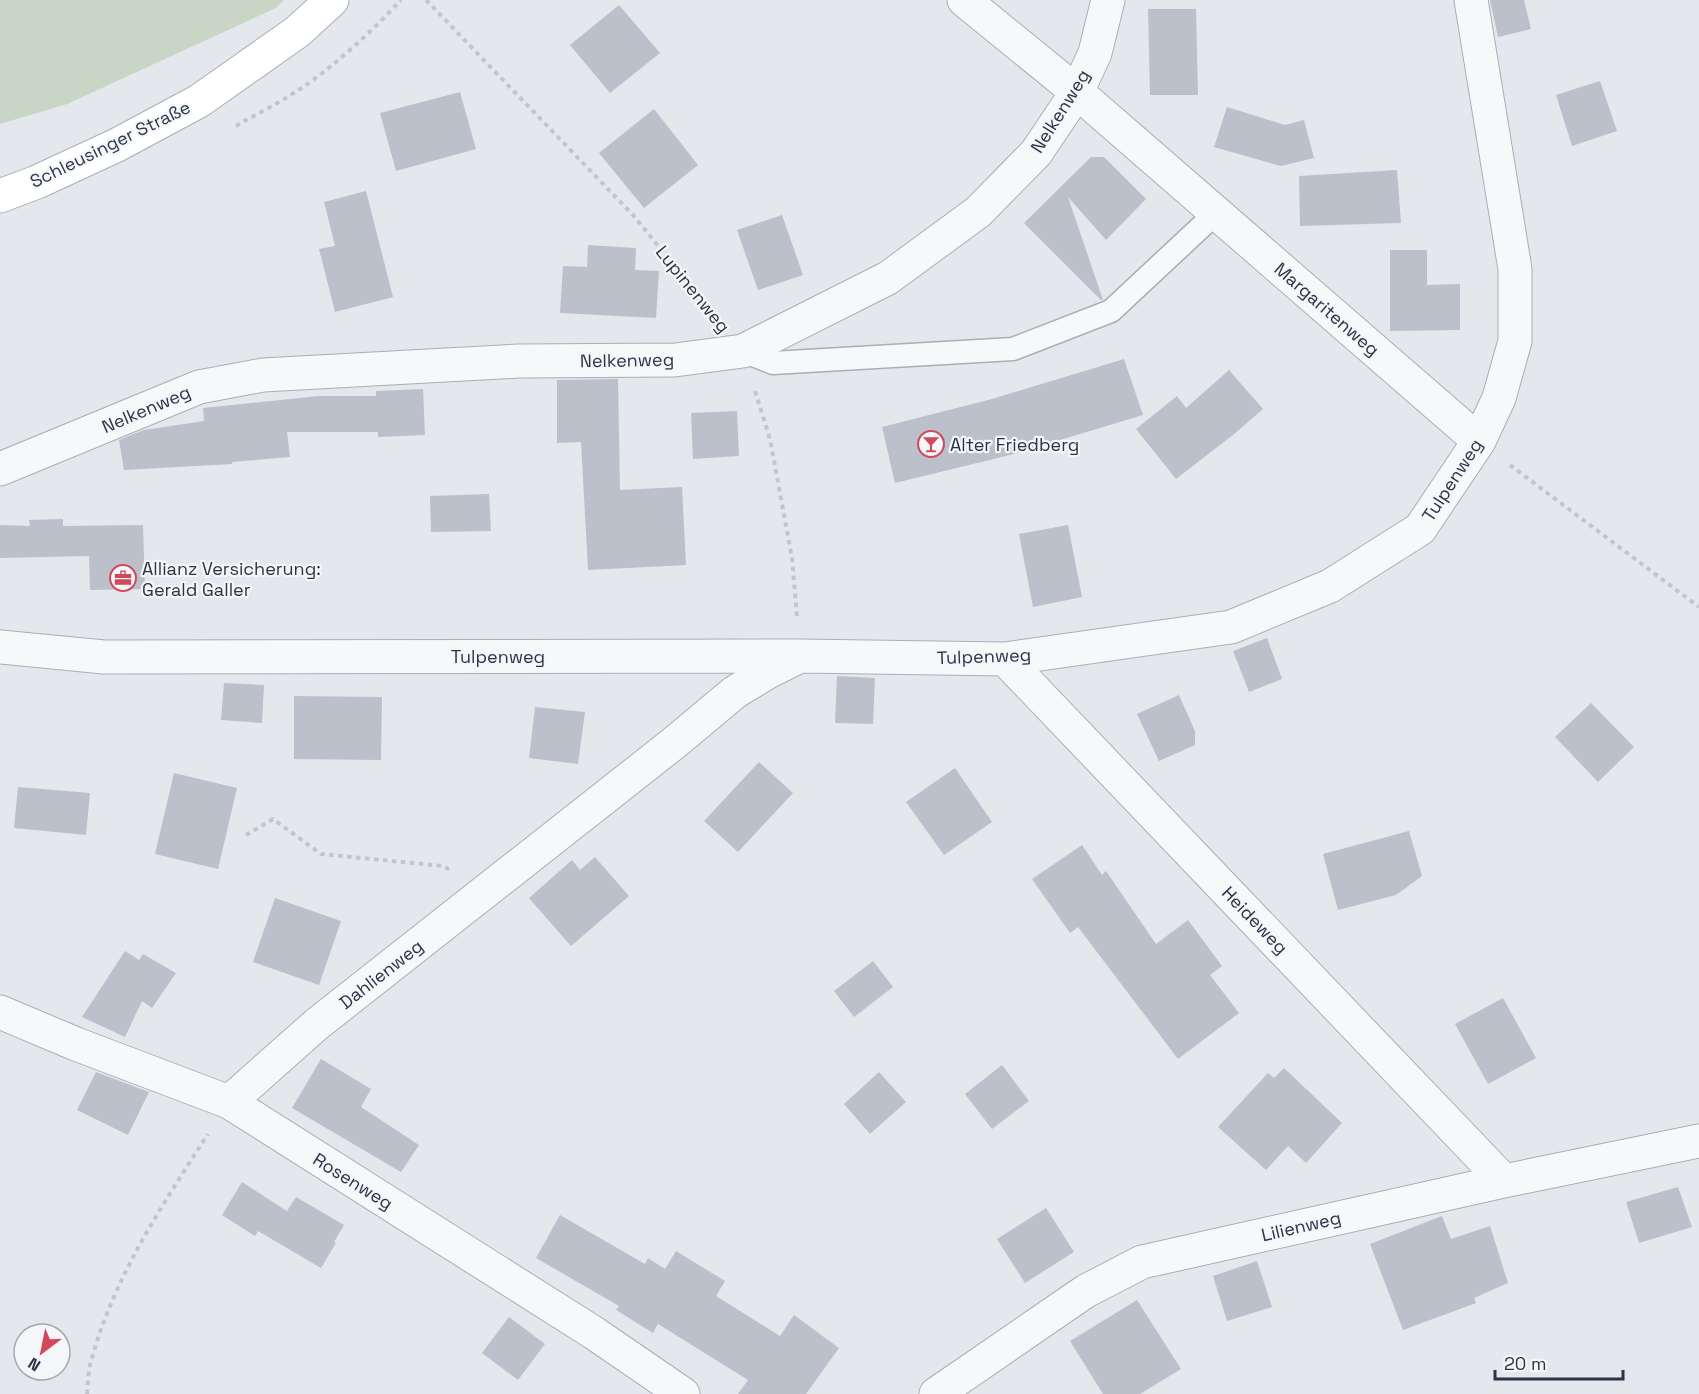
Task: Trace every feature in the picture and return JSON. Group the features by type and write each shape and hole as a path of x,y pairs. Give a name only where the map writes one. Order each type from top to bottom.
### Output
{"main road":[{"name":"Schleusinger Straße","path":"0,196 117,145 199,101 297,32 332,0"}],"street":[{"name":"Margaritenweg","path":"964,0 1077,92 1479,441"},
{"name":"Nelkenweg","path":"0,470 199,387 264,375 519,361 675,360 743,351 888,278 978,212 1036,153 1077,92 1095,53 1108,0"},
{"name":"Tulpenweg","path":"0,647 104,657 800,656 1005,659 1231,627 1330,586 1419,529 1479,441 1499,398 1515,341 1515,269 1471,0"},
{"name":"Dahlienweg","path":"229,1102 317,1024 665,750 735,692 800,656"},
{"name":"Heideweg","path":"1005,659 1504,1181"},
{"name":"Rosenweg","path":"0,1012 76,1044 229,1102 594,1333 683,1394"},
{"name":"Lilienweg","path":"936,1394 1086,1291 1142,1262 1504,1181 1699,1141"}],"lane":[{"path":"743,351 773,363 1013,349 1111,311 1216,213"}],"path":[{"name":"Lupinenweg","path":"427,1 633,215 743,351 770,439 792,558 800,656"},
{"path":"1479,441 1699,607"},
{"path":"246,835 273,819 321,854 443,866 485,892"},
{"path":"87,1394 91,1359 115,1291 170,1194 229,1102"}],"green space":[{"path":"0,0 284,0 276,8 67,104 0,124"}],"building":[{"path":"1490,0 1524,0 1531,29 1498,37"},
{"path":"619,5 660,53 610,93 570,45"},
{"path":"1148,9 1196,9 1198,95 1150,95"},
{"path":"1600,81 1617,131 1572,146 1556,95"},
{"path":"460,92 476,149 396,171 380,113"},
{"path":"1227,107 1285,125 1304,120 1314,158 1281,166 1214,147"},
{"path":"654,109 698,165 644,208 599,153"},
{"path":"1091,157 1104,157 1146,199 1106,240 1068,197 1103,300 1024,223"},
{"path":"1397,170 1401,223 1300,226 1299,176"},
{"path":"366,191 393,297 335,312 319,249 335,246 324,202"},
{"path":"782,215 803,275 758,290 737,230"},
{"path":"588,245 636,248 635,270 659,271 656,318 560,313 563,266 587,267"},
{"path":"1390,250 1427,250 1427,285 1460,284 1460,330 1390,331"},
{"path":"1124,359 1143,415 1010,455 895,483 882,427 992,399"},
{"path":"1229,370 1263,409 1176,479 1136,429 1177,396 1186,408"},
{"path":"618,379 620,490 682,487 686,565 588,570 581,442 557,443 557,380"},
{"path":"423,389 425,435 378,437 378,432 287,432 290,457 232,462 232,464 124,470 119,440 144,430 204,421 203,408 319,396 376,396 376,391"},
{"path":"737,411 739,456 693,459 691,413"},
{"path":"489,494 491,531 431,532 430,496"},
{"path":"63,519 63,526 143,525 145,589 90,590 89,556 0,558 0,525 30,526 29,520"},
{"path":"1068,525 1082,597 1033,607 1019,534"},
{"path":"1267,638 1282,679 1249,692 1233,651"},
{"path":"837,676 875,678 873,724 835,723"},
{"path":"224,683 264,685 262,723 221,720"},
{"path":"1179,695 1195,731 1195,745 1159,761 1137,714"},
{"path":"294,696 382,697 381,760 294,759"},
{"path":"1591,703 1634,747 1598,782 1555,737"},
{"path":"535,707 585,712 578,764 529,758"},
{"path":"759,762 793,793 738,852 704,821"},
{"path":"955,768 992,822 944,855 906,802"},
{"path":"174,773 237,788 218,869 155,854"},
{"path":"18,787 90,793 86,835 14,828"},
{"path":"1409,831 1422,876 1396,895 1338,910 1323,854"},
{"path":"1082,845 1102,875 1106,871 1156,944 1188,920 1222,966 1210,975 1239,1013 1178,1059 1078,927 1070,933 1032,879"},
{"path":"595,857 629,896 571,946 529,898 572,860 580,870"},
{"path":"275,898 341,921 319,985 253,962"},
{"path":"125,951 139,960 143,954 176,973 152,1008 142,1001 125,1037 82,1017"},
{"path":"873,961 893,987 854,1017 834,991"},
{"path":"1503,998 1536,1058 1488,1084 1455,1024"},
{"path":"321,1059 371,1089 361,1107 419,1145 401,1172 292,1108"},
{"path":"1002,1065 1029,1101 992,1129 965,1094"},
{"path":"1284,1068 1342,1123 1306,1163 1288,1146 1266,1170 1218,1127 1268,1073 1274,1078"},
{"path":"96,1072 149,1092 128,1135 77,1110"},
{"path":"879,1072 906,1102 870,1134 844,1104"},
{"path":"242,1182 287,1211 296,1197 344,1225 321,1268 258,1231 255,1236 222,1215"},
{"path":"1678,1187 1692,1227 1639,1243 1626,1202"},
{"path":"1046,1208 1074,1252 1025,1283 997,1239"},
{"path":"560,1215 645,1264 648,1258 665,1269 676,1251 725,1281 716,1296 780,1336 794,1315 839,1348 806,1394 738,1394 748,1380 658,1324 653,1333 616,1310 619,1306 536,1258"},
{"path":"1442,1216 1451,1239 1490,1226 1508,1283 1474,1298 1476,1303 1403,1330 1370,1244"},
{"path":"1257,1261 1272,1307 1227,1321 1213,1276"},
{"path":"1137,1300 1181,1369 1140,1394 1103,1394 1070,1341"},
{"path":"509,1317 545,1344 518,1380 482,1353"}],"place":[{"name":"Alter Friedberg","path":"931,444"},
{"name":"Allianz Versicherung: Gerald Galler","path":"123,578"}]}
